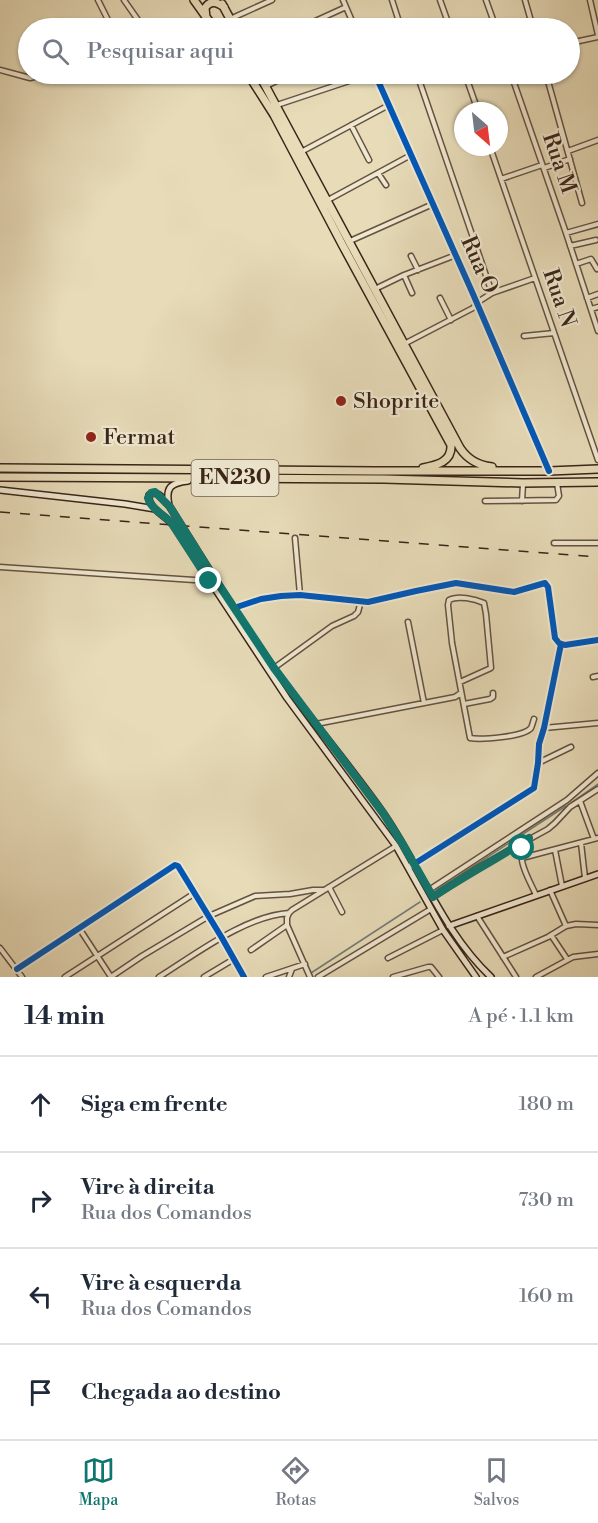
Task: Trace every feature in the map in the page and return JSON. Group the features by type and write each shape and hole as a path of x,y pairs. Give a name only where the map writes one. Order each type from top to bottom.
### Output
{"highway":[{"path":"194,0 205,18"},
{"path":"206,18 204,12 210,2 222,3 230,18"},
{"path":"254,84 274,115 452,446 450,456 443,462 412,471"},
{"path":"266,86 403,345 464,454 478,464 522,470"},
{"name":"EN230","path":"0,468 412,471 598,469"},
{"name":"EN230","path":"0,477 598,482"}],"main road":[{"path":"170,507 168,493 173,484 212,478"},
{"path":"0,490 155,509"},
{"path":"476,977 443,930 396,846 286,698 171,522 150,503 149,495 155,492 170,507 274,668 383,813 449,926 468,953 491,977"},
{"path":"449,926 598,874"}],"street":[{"path":"98,0 107,18"},
{"path":"124,0 136,18"},
{"path":"232,18 272,0"},
{"path":"343,0 351,18"},
{"path":"392,0 398,18"},
{"path":"447,18 441,1 450,0"},
{"path":"486,0 492,18"},
{"path":"525,0 530,18"},
{"path":"580,40 598,36 590,0"},
{"path":"322,18 346,7"},
{"path":"0,70 18,75"},
{"path":"266,86 270,84"},
{"path":"277,106 342,84"},
{"name":"Rua O","path":"377,84 456,255 549,471"},
{"path":"420,84 492,293"},
{"path":"469,84 475,102"},
{"name":"Rua M","path":"514,84 598,331"},
{"path":"549,84 582,202"},
{"path":"301,152 388,105"},
{"path":"351,125 369,160"},
{"path":"568,151 598,140"},
{"path":"327,200 411,155"},
{"name":"Rua N","path":"493,156 598,460"},
{"path":"501,179 570,159"},
{"path":"378,173 386,185"},
{"path":"349,241 433,204"},
{"path":"566,233 598,224"},
{"path":"570,246 596,240"},
{"path":"374,289 456,255"},
{"path":"411,256 418,270"},
{"path":"576,264 591,259 597,269"},
{"path":"404,275 412,293"},
{"path":"403,345 473,308 492,293 535,278"},
{"path":"587,298 598,294"},
{"path":"440,297 451,320"},
{"path":"591,309 598,307"},
{"path":"524,336 554,333"},
{"path":"522,501 523,483"},
{"path":"485,501 556,500 559,496 557,483"},
{"path":"295,538 300,595"},
{"path":"554,543 598,543"},
{"path":"0,567 209,581"},
{"path":"234,608 270,597 300,595 375,601 456,584 514,592 545,583 548,586 555,638 561,644"},
{"path":"460,682 491,668 484,603 453,597 448,604 452,643 471,739 523,734 532,727 534,719"},
{"path":"274,668 332,626 354,616 358,612 361,601"},
{"path":"408,622 424,703"},
{"path":"561,644 598,640"},
{"path":"414,864 535,786 539,744 561,644"},
{"path":"315,724 455,697 461,693"},
{"path":"455,697 463,702 490,699 493,693"},
{"path":"544,728 598,723"},
{"path":"538,763 571,747"},
{"path":"433,897 477,868 555,823 598,773"},
{"path":"429,890 569,804 580,801 598,789"},
{"path":"522,858 596,838 580,801"},
{"path":"529,838 522,848 522,858 536,895"},
{"path":"581,843 585,878"},
{"path":"310,977 287,925 289,914 323,890 396,846"},
{"path":"555,850 562,886"},
{"path":"16,969 175,865 178,866 195,893 244,977"},
{"path":"329,887 342,912"},
{"path":"79,928 111,977 209,916 255,896 323,890"},
{"path":"550,890 566,926"},
{"path":"65,977 195,893"},
{"path":"318,977 431,909"},
{"path":"159,977 222,938 265,917 289,914"},
{"path":"477,916 516,977"},
{"path":"251,950 287,925"},
{"path":"503,957 566,926 598,925"},
{"path":"388,958 443,930"},
{"path":"551,935 567,959"},
{"path":"0,948 22,977"},
{"path":"536,977 567,959 598,954"},
{"path":"204,977 234,959"},
{"path":"266,977 305,964"},
{"path":"393,977 430,967 439,977"},
{"path":"289,977 293,968"}],"waterway":[{"path":"572,802 598,784"},
{"path":"437,890 566,806"},
{"path":"311,973 420,902"}],"railway":[{"path":"0,512 598,557"}],"cycle path":[{"path":"379,84 549,471"},
{"path":"234,608 261,599 281,596 300,595 368,602 456,583 514,592 545,583 548,587 555,638 559,643 565,645 598,640"},
{"path":"414,864 534,788 539,744 561,644"},
{"path":"17,969 175,865 178,866 244,977"}],"place":[{"name":"Shoprite","path":"341,401"},
{"name":"Fermat","path":"91,437"}],"route":[{"path":"209,581 171,522 148,501 151,493 158,494 170,507 274,668 383,813 433,897 529,838 522,848"}]}
